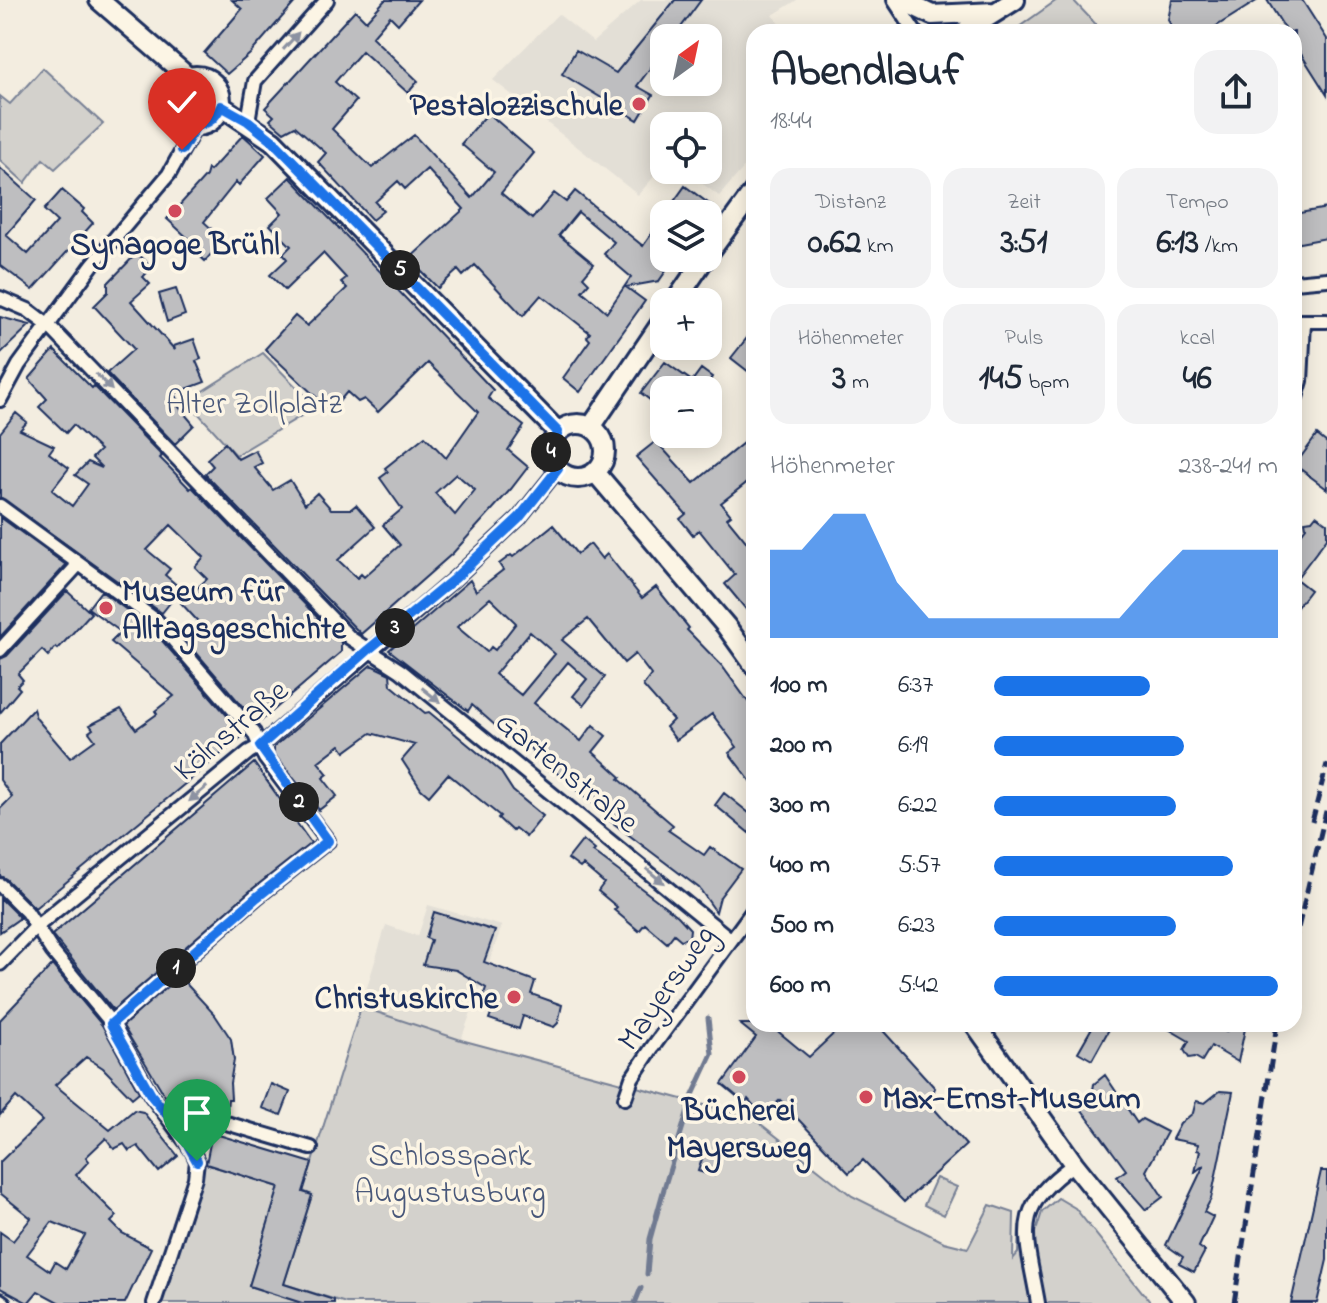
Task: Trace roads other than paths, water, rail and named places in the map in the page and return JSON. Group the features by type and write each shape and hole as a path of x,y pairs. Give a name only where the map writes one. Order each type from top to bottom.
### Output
{"main road":[{"path":"99,0 188,77"},
{"path":"901,0 932,15 995,12"},
{"path":"976,24 1015,0"},
{"path":"988,24 995,12"},
{"path":"201,76 211,81 220,92 221,106 216,117 207,124 196,126 180,120 171,106 173,90 188,77 201,76"},
{"path":"221,106 248,121 315,182 558,432"},
{"path":"722,234 746,202"},
{"path":"591,427 650,340"},
{"path":"570,425 591,427 603,440 605,457 595,472 572,477 558,469 551,455 558,432 570,425"},
{"path":"595,472 726,626 746,654"},
{"path":"981,1032 1074,1164 1186,1303"}],"street":[{"path":"248,121 255,81 327,0"},
{"path":"894,0 910,24"},
{"path":"0,400 19,365 93,264 169,174 196,126"},
{"path":"1302,281 1327,279"},
{"name":"Gartenstraße","path":"0,298 28,310 49,326 350,638 401,671 730,939"},
{"path":"1302,322 1327,321"},
{"name":"Kölnstraße","path":"0,964 36,927 260,746 454,579 519,518 558,469"},
{"path":"0,506 157,621 254,733 328,841 257,897 111,1024"},
{"path":"0,650 78,565"},
{"path":"0,885 27,912 111,1024 151,1095 192,1150 197,1169 154,1303"},
{"name":"Mayersweg","path":"625,1098 632,1078 746,919"},
{"path":"180,1130 216,1120 311,1148"},
{"path":"1038,1303 1029,1253 1029,1210 1047,1183 1074,1164"}],"waterway":[{"path":"647,1274 650,1239 665,1185 692,1097 712,1054 708,1018"},
{"path":"635,1303 641,1288"}],"railway":[{"path":"1312,822 1327,764"},
{"path":"1302,912 1327,807"},
{"path":"1234,1303 1276,1032"}],"place":[{"name":"Pestalozzischule","path":"639,104"},
{"name":"Synagoge Brühl","path":"175,211"},
{"name":"Museum für Alltagsgeschichte","path":"106,608"},
{"name":"Christuskirche","path":"514,997"},
{"name":"Bücherei Mayersweg","path":"739,1077"},
{"name":"Max-Ernst-Museum","path":"866,1097"}],"park label":[{"name":"Alter Zollplatz","path":"254,402"},
{"name":"Schlosspark Augustusburg","path":"450,1172"}]}
